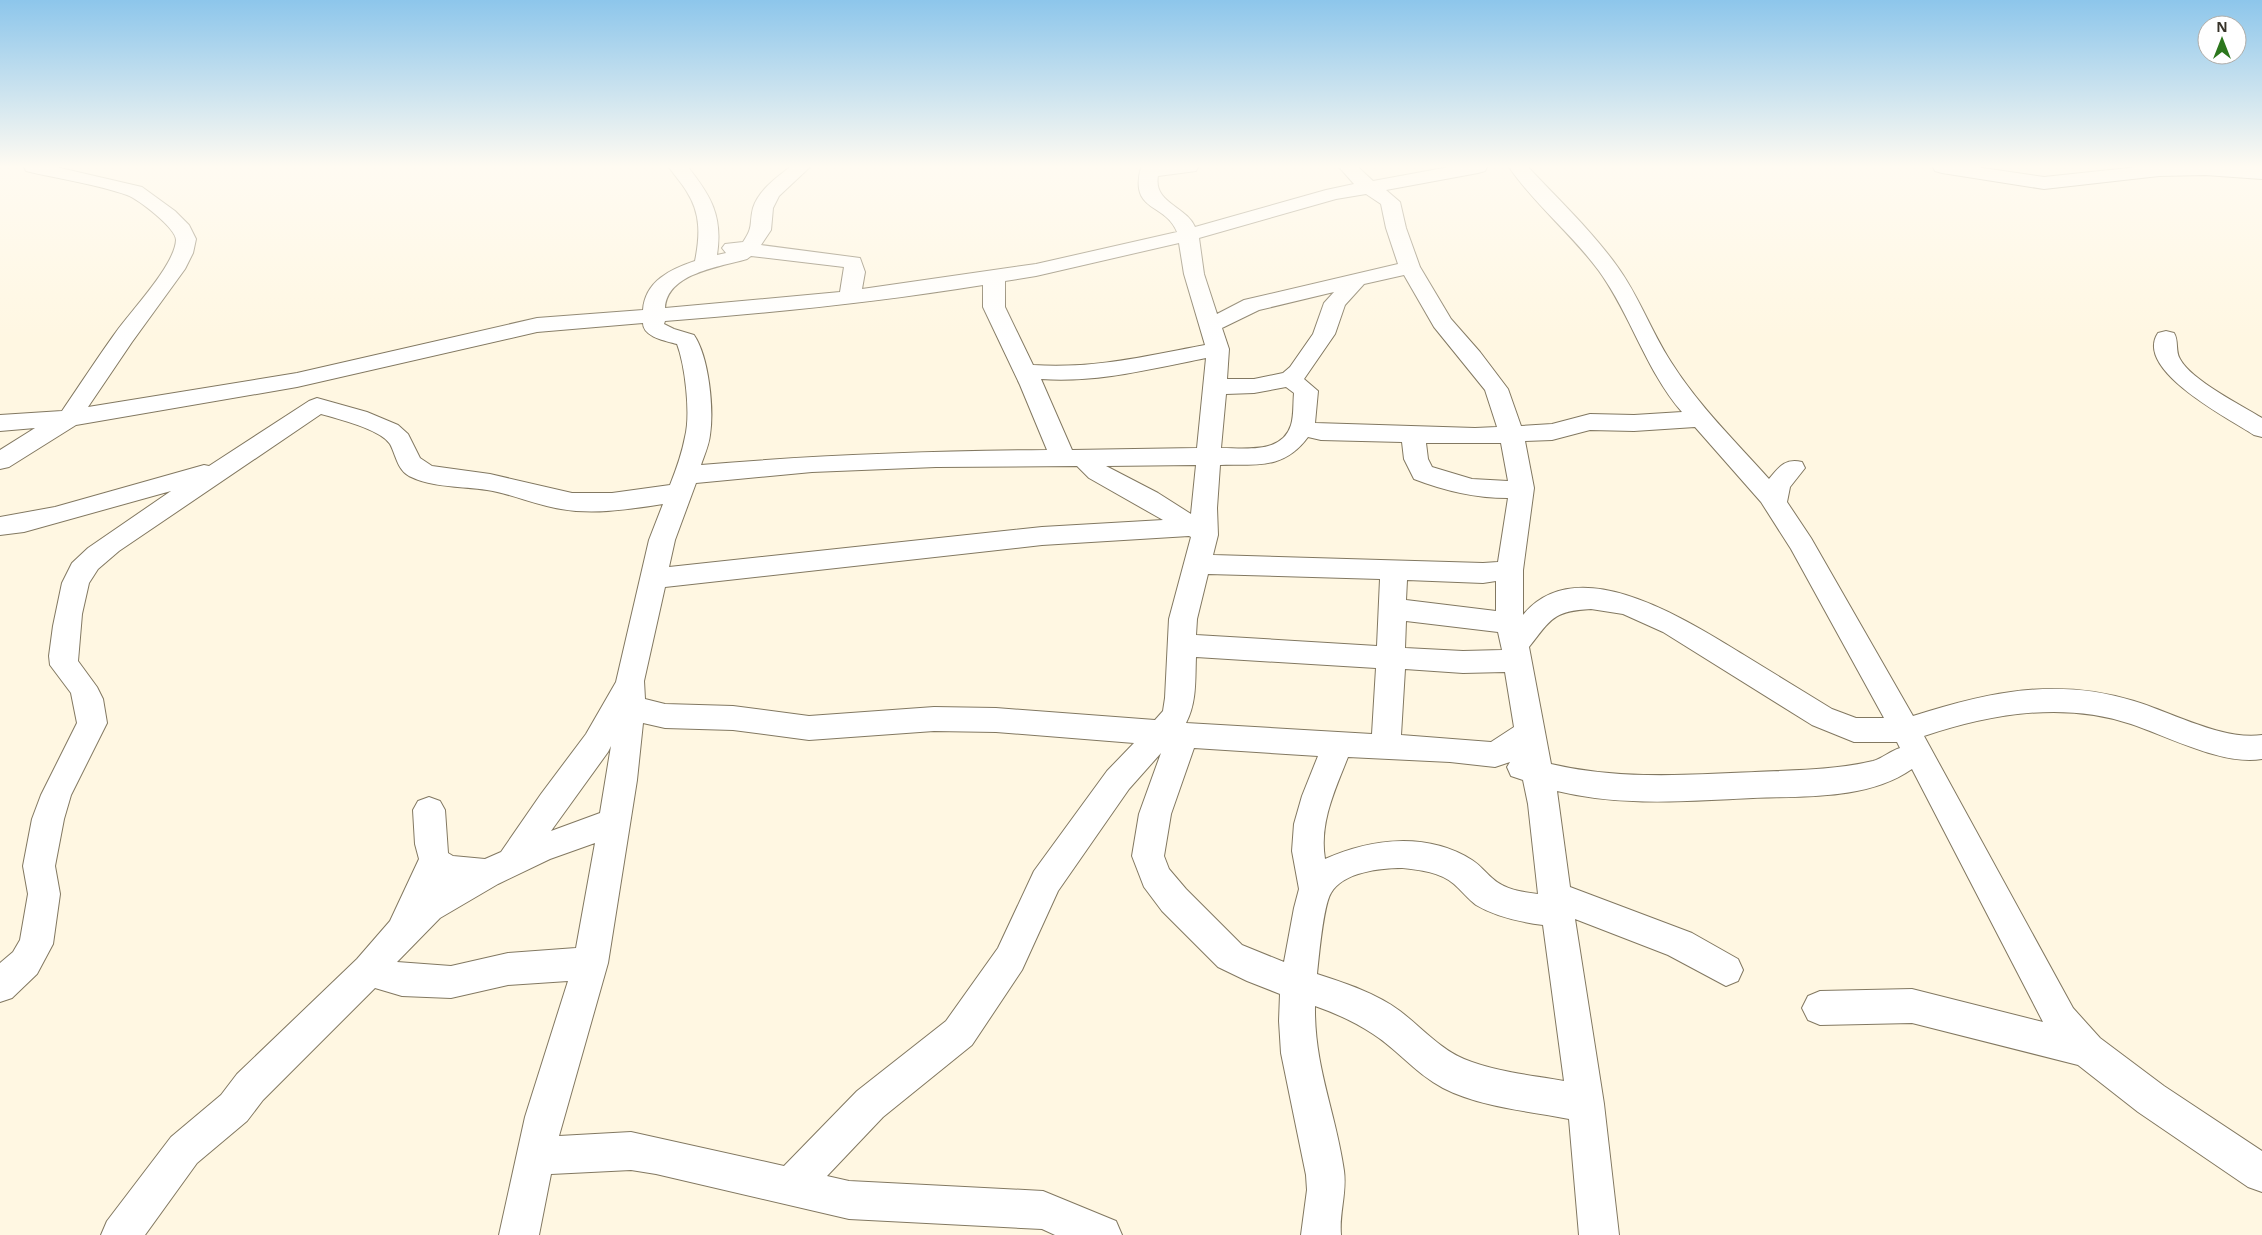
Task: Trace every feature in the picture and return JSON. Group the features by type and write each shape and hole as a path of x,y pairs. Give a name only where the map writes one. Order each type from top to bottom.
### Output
{"street":[{"path":"0,461 69,418 123,338 175,269 183,253 186,239 182,229 178,225"},
{"path":"705,265 709,244 708,225"},
{"path":"519,1235 544,1117 591,963 622,780 630,693 662,540 698,435 698,400 694,359 686,340 666,334 653,326 655,298 665,281 705,265 740,255 746,251 761,230 761,225"},
{"path":"1184,225 1188,235 1194,274 1218,349 1204,508 1199,531 1197,564 1183,619 1180,698 1172,723 1172,734 1150,838 1148,856 1154,877 1174,900 1230,956 1259,970 1345,1000 1386,1022 1431,1060 1456,1075 1493,1086 1586,1104"},
{"path":"0,423 69,418 297,380 537,325 728,311 850,297 994,277 1036,270 1188,235 1225,225"},
{"path":"1395,225 1410,267 1442,322 1496,389 1512,432 1522,488 1510,570 1514,643 1544,804 1556,904 1586,1104 1599,1235"},
{"path":"1571,225 1609,270 1632,307 1658,361 1687,404 1742,462 1774,502 1802,544 1939,790 1954,822 1996,896 2061,1020 2086,1050 2151,1098 2262,1173"},
{"path":"709,244 746,251 823,257 853,262 855,272 850,297"},
{"path":"1211,325 1252,305 1410,267"},
{"path":"994,277 994,307 1024,371 1073,458 1149,499 1199,531"},
{"path":"1215,387 1254,386 1290,379 1298,372 1324,334 1335,303 1356,281"},
{"path":"2166,338 2165,351 2172,365 2208,394 2262,429"},
{"path":"1024,371 1066,374 1098,372 1218,349"},
{"path":"0,986 25,963 36,944 44,894 39,866 48,819 60,786 92,723 88,699 83,687 64,665 62,656 74,589 79,575 90,561 110,544 318,406 372,423 396,436 408,462 417,469 436,474 490,482 552,499 574,502 601,502 682,484 812,464 877,461 1141,458 1276,454 1286,448 1303,427 1306,391 1290,379"},
{"path":"1303,427 1309,430 1338,433 1413,433 1475,436 1512,432 1552,432 1590,422 1634,423 1701,419"},
{"path":"1413,433 1416,459 1423,473 1459,486 1482,490 1522,488"},
{"path":"1141,458 1149,499"},
{"path":"0,526 55,516 229,466"},
{"path":"1774,502 1778,484 1793,468"},
{"path":"655,578 1042,536 1199,531"},
{"path":"1197,564 1483,573 1510,570"},
{"path":"1386,746 1394,569"},
{"path":"1181,645 1464,662 1514,643 1542,611 1564,600 1591,599 1628,605 1673,625 1822,717 1854,730 1912,742"},
{"path":"1392,609 1514,643"},
{"path":"630,693 648,713 665,716 733,718 810,728 934,719 1057,723 1172,734 1450,750 1495,756 1537,774 1582,786 1630,790 1777,784 1856,776 1890,769 1902,760 1912,742 1952,715 2017,701 2056,700 2097,704 2132,712 2204,739 2250,749 2262,747"},
{"path":"500,868 552,803 630,693"},
{"path":"1495,756 1531,730"},
{"path":"790,1187 870,1104 959,1033 1010,959 1046,881 1112,788 1172,734"},
{"path":"1321,1235 1320,1223 1325,1182 1323,1160 1299,1054 1297,984 1315,888 1308,851 1308,831 1338,744"},
{"path":"429,810 431,850 434,861 443,869 500,868"},
{"path":"121,1235 184,1150 234,1108 270,1067 369,970 428,907 538,849 614,822"},
{"path":"1315,888 1322,878 1336,869 1371,857 1394,854 1417,856 1455,868 1464,873 1488,895 1506,903 1556,904 1680,944 1726,970"},
{"path":"403,932 434,861"},
{"path":"369,970 402,980 443,982 475,978 508,969 591,963"},
{"path":"1820,1008 1912,1006 2086,1050"},
{"path":"536,1156 631,1151 656,1155 849,1200 1043,1210 1102,1235"}]}
